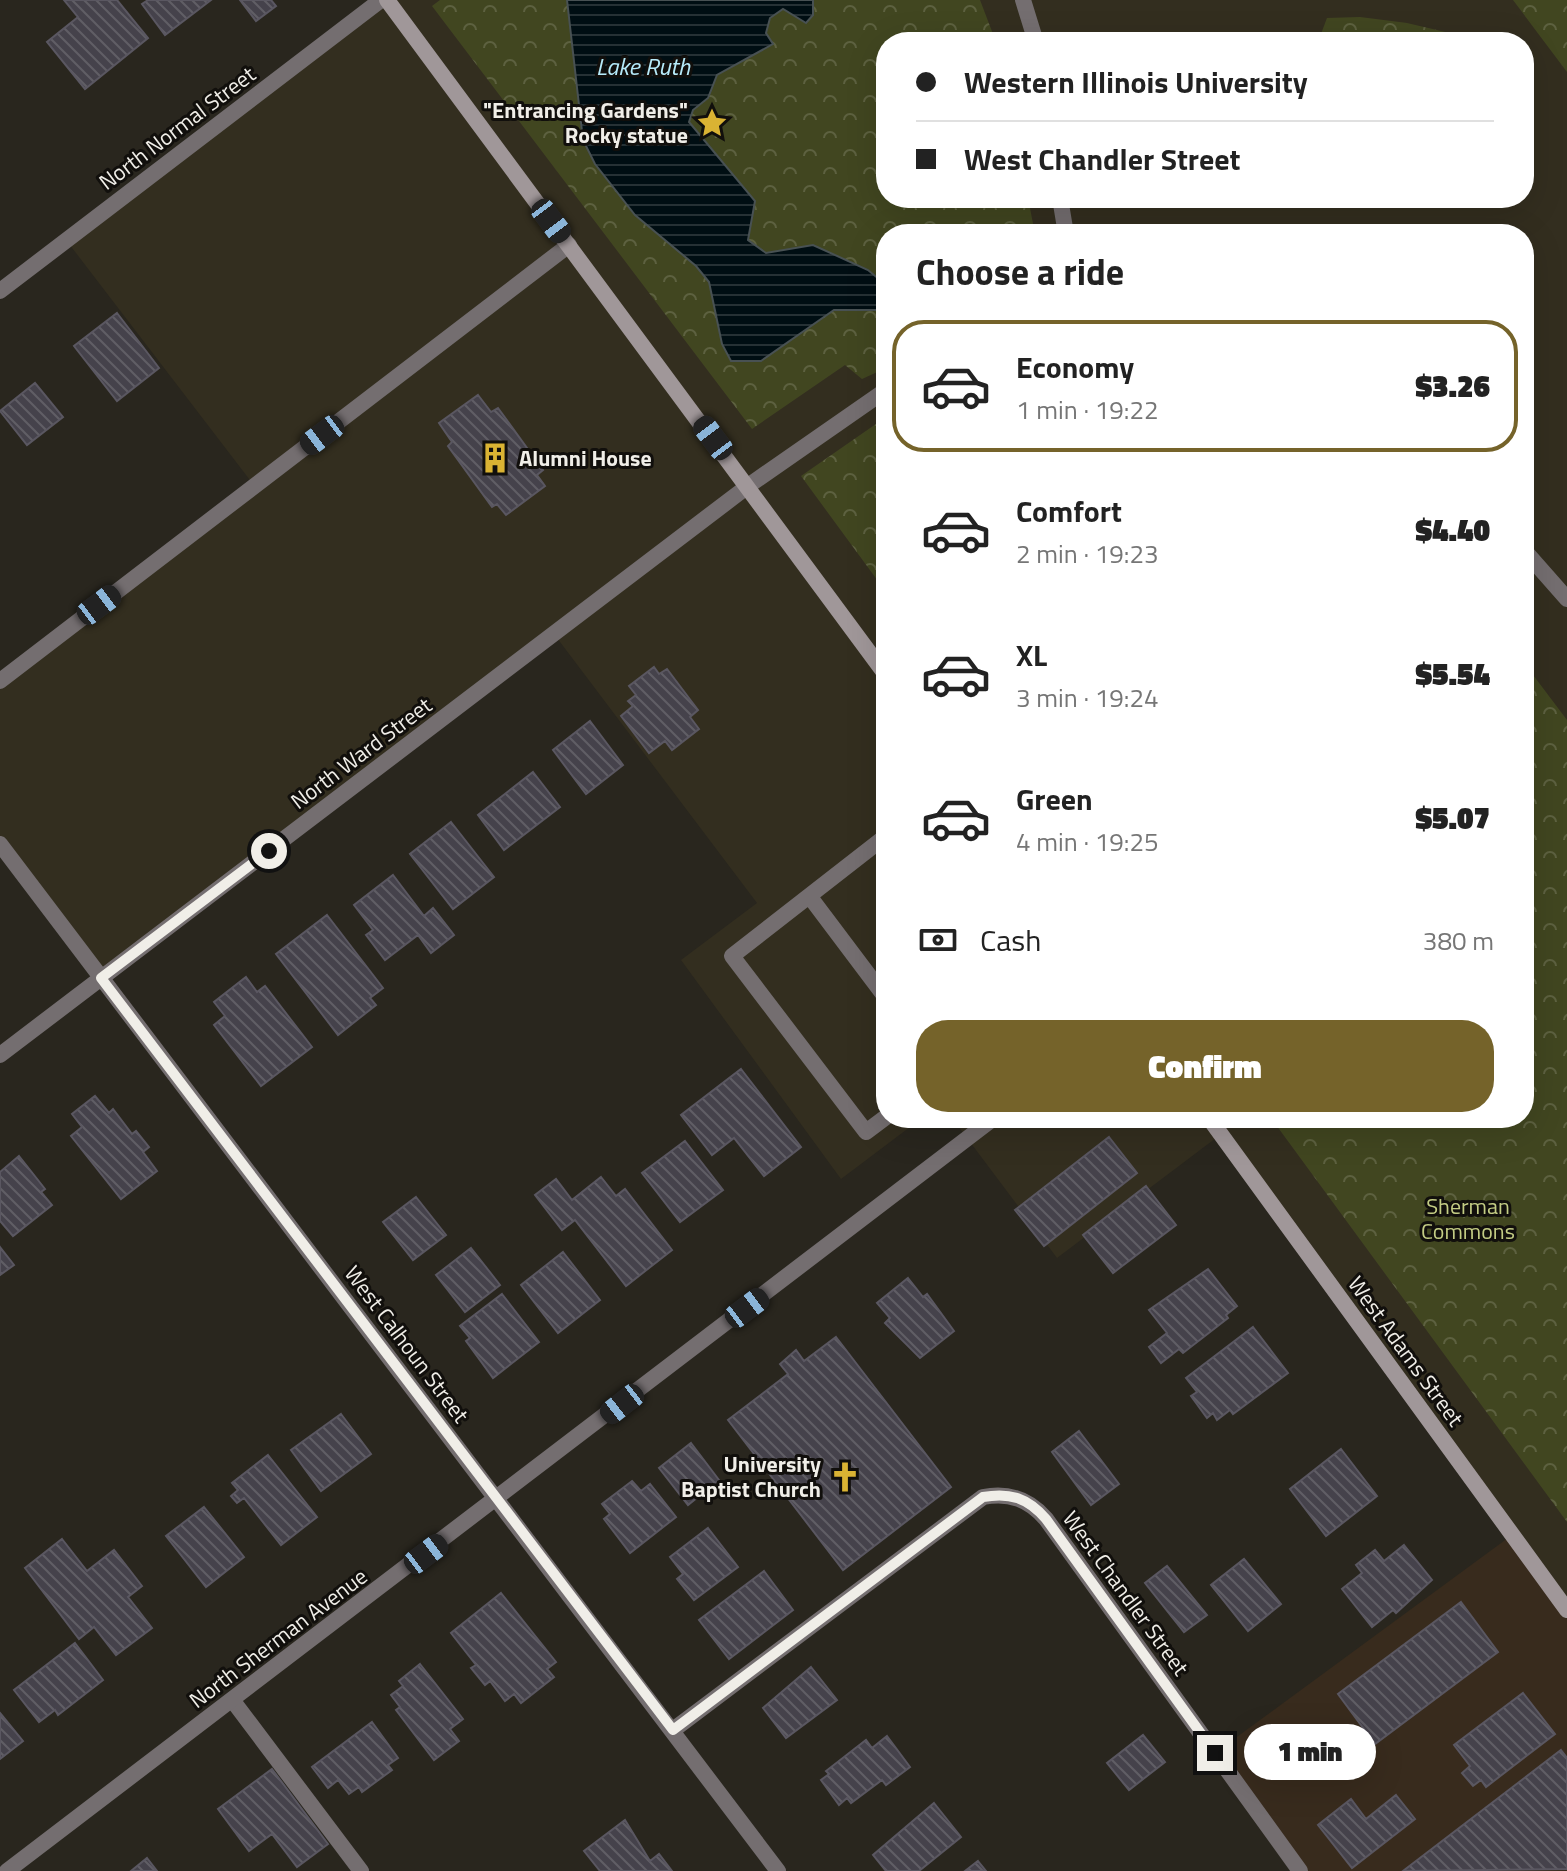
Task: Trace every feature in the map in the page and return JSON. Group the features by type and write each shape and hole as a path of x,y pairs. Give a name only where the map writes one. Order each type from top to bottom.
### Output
{"street":[{"path":"384,0 876,661"},
{"name":"North Normal Street","path":"0,291 384,0"},
{"path":"1023,0 1033,32"},
{"path":"0,681 569,245"},
{"name":"North Ward Street","path":"0,1055 748,486 876,397"},
{"path":"1534,561 1567,599"},
{"name":"West Calhoun Street","path":"0,844 778,1871"},
{"path":"876,844 732,956 866,1132 876,1124"},
{"path":"810,897 876,985"},
{"name":"North Sherman Avenue","path":"7,1871 498,1499 975,1128"},
{"name":"West Adams Street","path":"1216,1128 1567,1610"},
{"name":"West Chandler Street","path":"673,1730 983,1497 1011,1496 1025,1500 1046,1519 1300,1871"},
{"path":"233,1701 361,1871"}],"shaded area":[{"path":"381,0 1567,0 1567,1611 1220,1135 1057,1258 960,1128 1534,1128 1534,224 876,224 876,1128 909,1128 841,1179 681,960 757,903 554,634 101,978 0,845 0,680 256,488 66,240"},
{"path":"1512,1535 1567,1610 1567,1871 1300,1871 1215,1753"}],"green space":[{"path":"440,0 980,0 992,32 876,32 876,208 1030,208 1033,224 876,224 876,373 862,379 845,365 752,429 432,6"},
{"path":"1513,0 1567,0 1567,72"},
{"path":"1360,17 1445,32 1322,32 1327,18"},
{"path":"876,424 876,578 801,476"},
{"name":"Sherman Commons","path":"1534,676 1567,720 1567,1522 1278,1128 1534,1128"}],"water":[{"name":"Lake Ruth","path":"567,0 813,0 813,15 806,23 783,9 770,18 766,33 773,44 717,75 708,98 693,110 689,122 755,201 748,240 766,253 813,245 868,270 876,277 876,310 834,310 761,361 731,361 722,344 709,282 696,266 635,215 595,164 583,140"}],"building":[{"path":"64,0 117,0 148,38 85,89 47,42 78,17"},
{"path":"148,0 211,0 165,35 142,4"},
{"path":"240,0 271,0 276,6 256,21"},
{"path":"117,313 159,368 117,401 74,346"},
{"path":"35,383 63,417 27,445 0,411"},
{"name":"Alumni House","path":"478,395 491,412 498,408 543,470 537,475 545,486 506,515 497,504 492,507 448,446 452,442 439,423"},
{"path":"654,667 659,674 667,669 698,710 690,717 699,729 672,750 665,741 649,753 621,716 633,706 628,701 636,695 629,686"},
{"path":"590,721 623,765 586,794 553,750"},
{"path":"533,772 560,807 504,850 478,815"},
{"path":"451,822 494,877 453,909 410,854"},
{"path":"393,875 424,916 433,908 454,935 431,953 418,935 385,960 366,935 373,930 354,905"},
{"path":"327,915 383,988 370,998 376,1005 338,1035 276,954"},
{"path":"246,977 257,992 265,986 312,1047 261,1086 214,1025 225,1016 214,1002"},
{"path":"741,1069 801,1147 764,1176 734,1138 712,1155 681,1115"},
{"path":"95,1096 109,1113 113,1109 132,1134 136,1131 149,1147 143,1152 157,1171 121,1199 71,1136 82,1127 72,1114"},
{"path":"1109,1137 1137,1173 1044,1246 1015,1210"},
{"path":"685,1141 723,1190 680,1222 642,1173"},
{"path":"19,1156 45,1189 41,1192 52,1205 13,1236 0,1221 0,1172"},
{"path":"601,1177 616,1196 625,1189 672,1250 626,1286 575,1220 562,1230 535,1195 556,1179 572,1200"},
{"path":"1146,1186 1176,1225 1113,1273 1083,1235"},
{"path":"416,1197 446,1235 413,1260 383,1222"},
{"path":"0,1247 14,1265 0,1275"},
{"path":"471,1248 500,1285 465,1312 436,1275"},
{"path":"563,1252 600,1300 558,1333 521,1285"},
{"path":"1208,1269 1237,1306 1226,1315 1228,1318 1183,1353 1179,1349 1161,1363 1149,1347 1167,1333 1149,1310"},
{"path":"908,1278 923,1297 927,1294 954,1331 920,1358 885,1323 890,1318 877,1303"},
{"path":"502,1294 539,1342 493,1378 466,1341 470,1338 460,1326"},
{"path":"1253,1327 1288,1373 1233,1414 1230,1410 1217,1420 1213,1413 1207,1418 1191,1396 1197,1392 1186,1378"},
{"path":"836,1337 951,1487 843,1570 728,1420 788,1374 780,1364 796,1350 804,1361"},
{"path":"341,1414 371,1454 321,1491 291,1450"},
{"path":"1079,1431 1119,1484 1091,1505 1052,1452"},
{"path":"691,1443 719,1480 688,1505 659,1468"},
{"path":"1341,1449 1377,1496 1326,1536 1290,1489"},
{"path":"268,1455 317,1517 281,1545 244,1498 237,1503 231,1496 238,1490 232,1483"},
{"path":"632,1481 641,1491 650,1484 676,1517 630,1553 604,1519 610,1514 602,1504"},
{"path":"204,1507 244,1557 206,1587 166,1536"},
{"path":"708,1528 738,1567 694,1600 677,1579 683,1574 670,1557"},
{"path":"62,1539 87,1571 114,1550 142,1586 128,1597 152,1628 116,1655 94,1627 79,1639 25,1568"},
{"path":"1404,1545 1432,1580 1396,1613 1393,1610 1372,1627 1342,1589 1362,1573 1356,1565 1375,1550 1384,1561"},
{"path":"1244,1559 1281,1604 1248,1631 1211,1585"},
{"path":"1167,1566 1207,1615 1184,1632 1145,1583"},
{"path":"764,1571 793,1610 729,1659 699,1620"},
{"path":"501,1593 556,1662 547,1669 554,1677 521,1703 514,1694 505,1701 490,1681 485,1685 471,1668 476,1665 451,1633"},
{"path":"1461,1602 1498,1652 1375,1744 1338,1694"},
{"path":"75,1643 103,1680 58,1715 55,1710 39,1722 14,1690"},
{"path":"420,1664 463,1719 450,1729 459,1741 434,1760 396,1710 400,1707 391,1695 403,1686 399,1681"},
{"path":"811,1667 837,1700 786,1738 763,1708"},
{"path":"1523,1693 1555,1734 1486,1787 1481,1780 1473,1786 1462,1773 1470,1766 1454,1745"},
{"path":"0,1713 23,1741 0,1759"},
{"path":"372,1722 398,1758 388,1765 392,1770 362,1792 359,1787 349,1794 338,1780 328,1788 312,1767"},
{"path":"1143,1735 1165,1762 1129,1790 1107,1763"},
{"path":"887,1736 910,1767 886,1785 882,1780 851,1803 847,1798 839,1805 821,1780 829,1774 826,1771 866,1740 872,1748"},
{"path":"1561,1750 1567,1758 1567,1869 1403,1871"},
{"path":"272,1769 328,1844 297,1867 272,1834 249,1851 218,1809"},
{"path":"1396,1795 1415,1819 1352,1868 1318,1825 1351,1799 1366,1819"},
{"path":"934,1803 961,1837 919,1871 886,1871 873,1855"},
{"path":"625,1820 650,1861 659,1854 672,1871 600,1871 584,1851"},
{"path":"147,1858 157,1871 131,1871"},
{"path":"978,1861 986,1871 965,1871"}],"place":[{"name":"\"Entrancing Gardens\" Rocky statue","path":"712,123"},
{"name":"Alumni House","path":"495,458"},
{"name":"University Baptist Church","path":"845,1477"}],"route":[{"path":"269,851 101,978 673,1730 983,1497 997,1494 1025,1500 1037,1508 1215,1753"}]}
